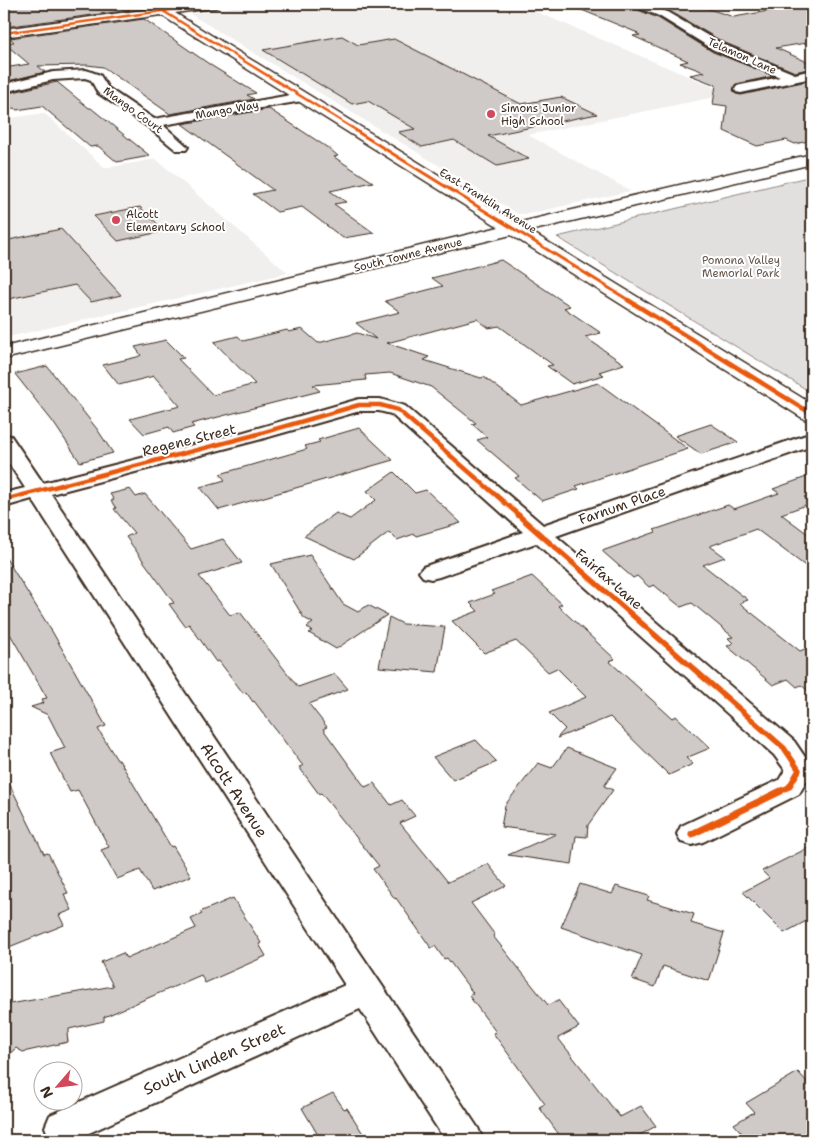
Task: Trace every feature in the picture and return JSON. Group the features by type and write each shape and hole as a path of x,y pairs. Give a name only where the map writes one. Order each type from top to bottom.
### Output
{"street":[{"path":"4,33 158,7 213,4"},
{"name":"Telamon Lane","path":"638,4 663,14 718,47 794,78"},
{"name":"East Franklin Avenue","path":"158,7 812,414"},
{"name":"Mango Court","path":"4,88 53,76 86,74 96,78 103,90 152,123 181,147"},
{"path":"741,89 812,74"},
{"name":"Mango Way","path":"152,123 302,97"},
{"name":"South Towne Avenue","path":"4,353 514,229 812,160"},
{"name":"Regene Street","path":"4,500 251,436 359,405 380,405"},
{"name":"Fairfax Lane","path":"380,405 398,410 784,748 799,770 789,787 692,834"},
{"name":"Farnum Place","path":"431,572 812,439"},
{"name":"Alcott Avenue","path":"4,440 465,1140"},
{"name":"South Linden Street","path":"63,1127 366,991"}],"shaded area":[{"name":"Simons Junior High School","path":"249,4 518,4 730,94 528,135 631,191 528,214 518,214 190,14"},
{"name":"Alcott Elementary School","path":"44,113 105,168 156,159 288,273 4,338 4,119"}],"green space":[{"name":"Pomona Valley Memorial Park","path":"812,176 812,393 557,237"}],"building":[{"path":"4,4 120,4 130,10 4,27"},
{"path":"567,4 631,4 633,8 658,18 713,52 774,76 736,84 733,90 736,94 741,95 812,80 812,140 795,144 786,140 757,146 724,131 727,106 713,104 716,85 690,75 704,72 680,63 688,61 633,36 640,35 636,33 638,33"},
{"path":"651,4 693,4 734,17 797,6 812,6 812,42 776,48 812,64 812,68 795,72 723,42 668,10"},
{"path":"144,19 212,66 256,93 247,95 254,99 170,114 103,67 87,65 38,66 45,72 4,82 4,68 29,64 4,43 14,42 10,38"},
{"path":"342,36 358,45 394,39 521,104 561,97 597,114 488,136 529,159 497,166 454,140 422,147 398,132 415,129 368,101 352,104 263,50"},
{"path":"57,82 150,156 117,162 98,146 90,147 42,106 4,110 4,94"},
{"path":"269,109 331,150 338,156 334,157 373,182 330,191 346,202 334,204 374,233 343,238 302,207 277,212 253,194 273,190 182,124"},
{"path":"140,207 165,231 118,241 94,216"},
{"path":"61,229 121,295 91,302 75,285 4,300 4,241"},
{"path":"501,260 570,306 564,308 601,333 585,337 624,364 599,372 604,375 572,384 547,366 553,365 499,326 489,328 477,319 387,343 429,357 424,360 481,378 484,377 521,405 598,383 688,449 576,486 579,489 542,501 515,478 519,476 477,440 487,437 472,424 476,423 431,387 390,373 365,375 366,380 313,385 320,391 191,424 194,427 173,433 169,427 144,434 130,419 180,406 154,376 119,385 103,365 137,357 141,355 135,347 166,340 184,358 178,359 213,395 255,384 214,342 238,336 243,341 287,330 289,332 302,329 318,343 357,333 376,339 356,323 400,312 385,301 443,286 432,278"},
{"path":"47,366 97,429 113,453 80,462 53,422 15,374"},
{"path":"711,424 738,442 701,454 675,436"},
{"path":"359,428 393,460 219,510 200,487 225,480 220,474 307,449 305,446 320,442 318,440"},
{"path":"394,472 415,493 426,490 461,523 397,540 389,532 354,559 304,536 336,513 350,519 376,500 367,491"},
{"path":"812,475 812,495 804,497 812,503 781,514 812,537 812,571 756,529 710,546 725,557 703,565 748,600 740,603 743,606 800,651 812,646 812,694 801,685 797,687 788,679 773,685 727,646 733,643 728,638 733,637 692,603 681,607 654,585 649,587 637,576 633,578 602,551 656,532 654,530 728,505 734,509 779,493 773,489"},
{"path":"130,489 136,497 145,494 191,549 223,539 242,563 199,576 230,615 240,612 298,687 335,674 348,689 309,704 327,727 323,729 365,787 374,783 391,805 402,800 415,816 400,823 448,882 488,864 506,886 471,903 495,935 493,936 548,1005 558,1000 579,1027 558,1038 620,1117 641,1106 656,1126 631,1140 563,1140 539,1107 545,1104 493,1033 496,1032 469,996 473,993 447,958 444,959 435,946 431,948 373,869 379,866 321,793 319,794 299,767 303,766 254,701 246,692 243,693 219,661 216,662 189,624 185,626 169,604 174,603 126,537 134,533 114,509 116,508 111,501 114,500 110,494"},
{"path":"4,555 53,633 106,726 98,729 191,876 152,891 140,870 117,879 101,850 109,847 78,790 70,792 50,753 65,748 48,715 31,707 44,703 42,699 47,698 10,634 4,636"},
{"path":"310,555 343,604 358,612 368,605 387,615 336,649 309,633 312,631 307,627 313,623 304,618 271,564"},
{"path":"532,576 562,604 558,606 615,659 609,661 672,718 676,716 710,748 686,758 693,764 669,775 610,717 557,738 565,729 549,713 586,697 557,668 548,672 516,641 484,653 452,621 478,611 470,603 495,594 491,591"},
{"path":"389,617 403,624 445,627 437,672 379,667"},
{"path":"476,740 497,762 453,780 433,757"},
{"path":"567,748 617,768 604,786 613,790 588,825 587,837 576,836 572,864 508,855 556,834 501,827 505,805 538,763 552,768"},
{"path":"4,773 44,854 48,853 68,893 64,894 72,910 59,915 64,925 9,947 4,935"},
{"path":"812,846 812,918 784,933 743,892 769,878 762,871"},
{"path":"580,884 612,894 616,886 649,896 647,900 694,914 691,923 724,933 709,981 663,966 655,987 632,979 642,955 561,927"},
{"path":"233,898 261,943 259,944 266,956 205,983 201,975 104,1017 104,1021 69,1029 67,1034 68,1042 23,1052 16,1048 4,1059 4,1005 113,986 101,962 123,953 126,958 196,928 191,919 202,914 200,912"},
{"path":"798,1072 812,1087 812,1134 803,1140 748,1140 734,1124 754,1112 746,1103"},
{"path":"333,1093 344,1109 347,1108 367,1140 321,1140 302,1108"}],"cycle path":[{"path":"4,33 213,4"},
{"path":"163,11 812,414"},
{"path":"4,500 251,436 359,405 380,405 398,410 784,748 799,770 789,787 692,834"}],"place":[{"name":"Simons Junior High School","path":"491,114"},
{"name":"Alcott Elementary School","path":"116,220"}]}
